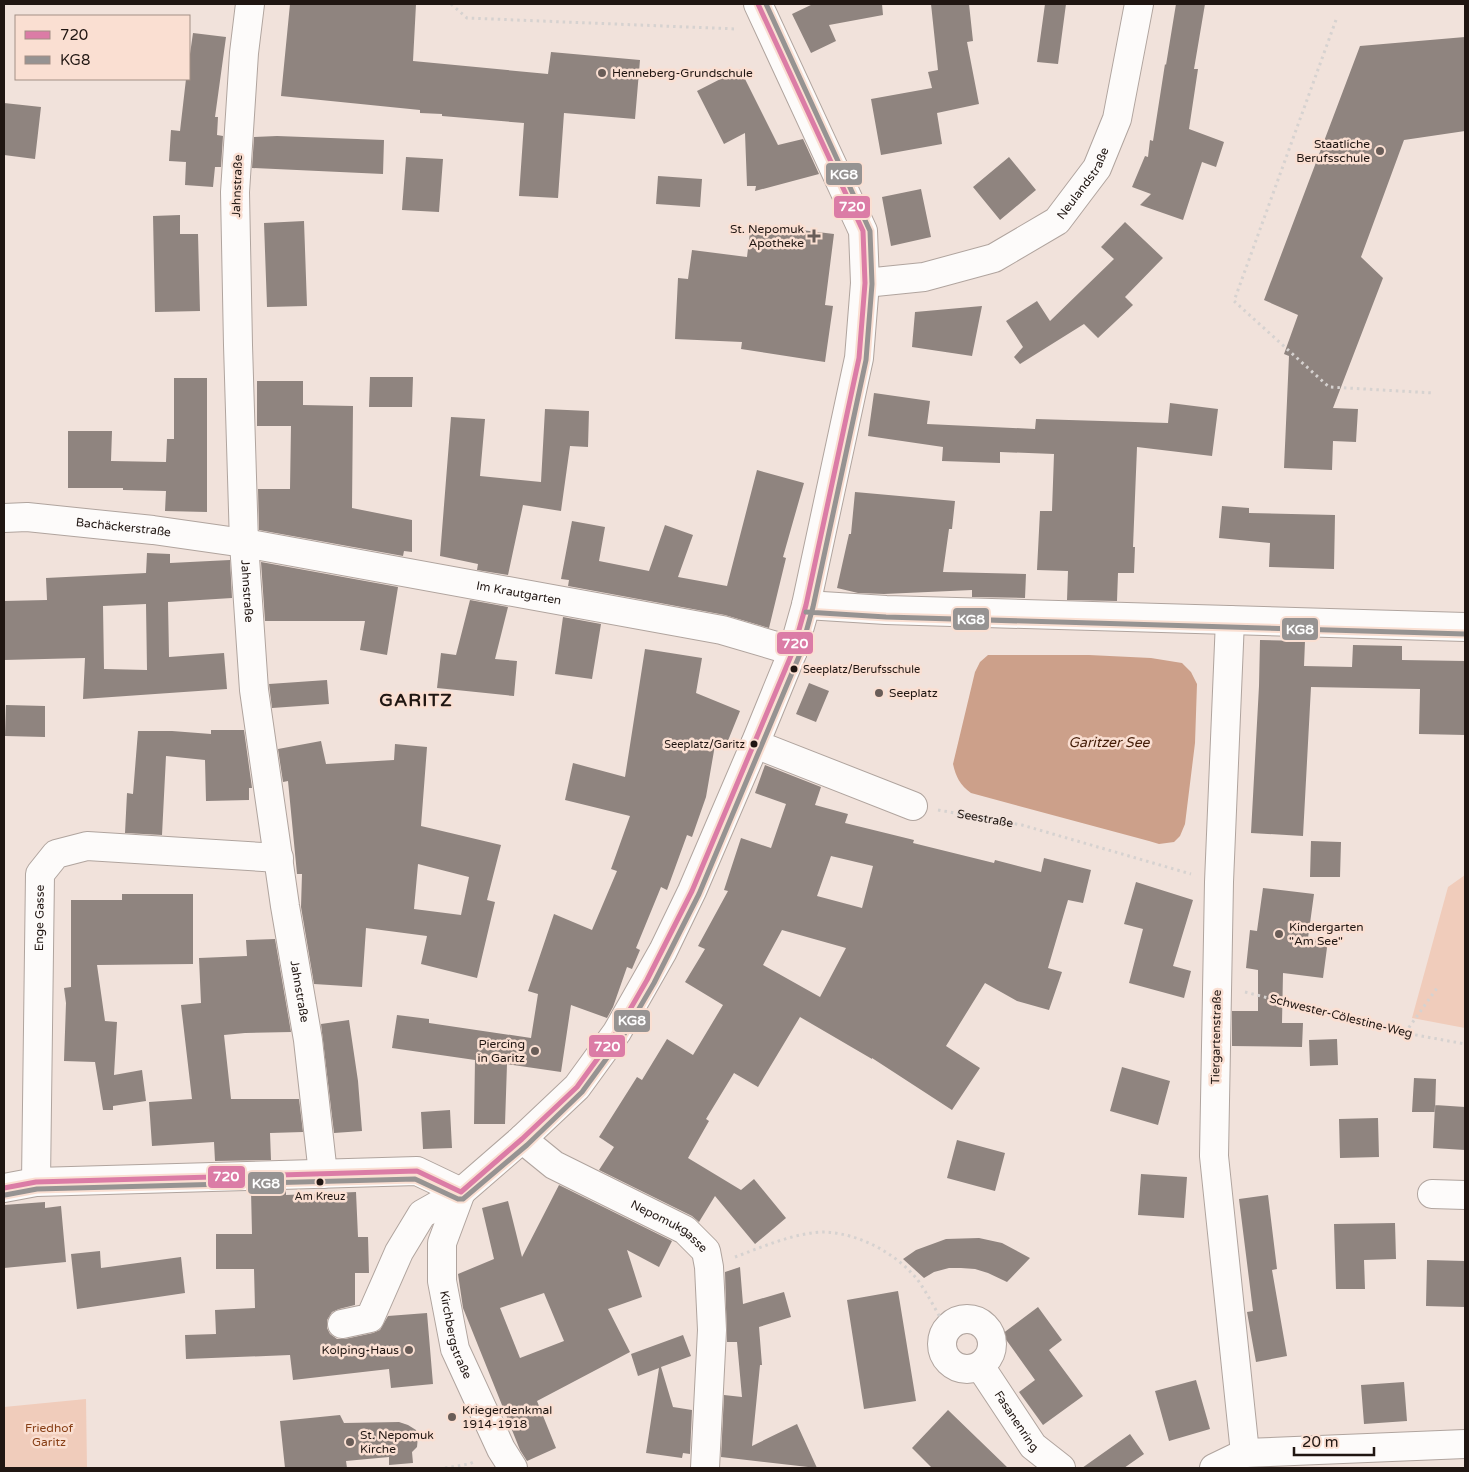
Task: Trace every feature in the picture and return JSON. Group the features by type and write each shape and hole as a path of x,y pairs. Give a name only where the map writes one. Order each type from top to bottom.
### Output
{"street":[{"name":"Jahnstraße","path":"250,4 244,53 236,192 244,542 254,690 308,1040 323,1174"},
{"path":"342,1324 370,1318 399,1252 422,1214 461,1192 522,1139 577,1087 617,1032 647,980 692,891 793,651 806,605 859,358 865,283 863,230 758,4"},
{"name":"Neulandstraße","path":"865,283 924,277 994,258 1056,221 1097,168 1117,119 1139,4"},
{"name":"Bachäckerstraße","path":"4,518 27,516 244,542"},
{"name":"Im Krautgarten","path":"244,542 722,630 793,651"},
{"path":"806,605 896,611 1465,627"},
{"name":"Tiergartenstraße","path":"1230,620 1219,882 1214,1156 1245,1453"},
{"path":"755,744 913,806"},
{"name":"Enge Gasse","path":"36,1182 40,874 56,854 87,846 279,858"},
{"name":"Nepomukgasse","path":"522,1139 554,1165 685,1230 706,1251 709,1266 712,1330 705,1468"},
{"path":"4,1188 36,1182 417,1171 461,1192"},
{"name":"Kirchbergstraße","path":"461,1192 442,1243 442,1281 455,1348 501,1449 513,1468"},
{"path":"1432,1194 1465,1195"},
{"path":"970,1318 984,1325 992,1339 990,1354 980,1366 972,1369 963,1369 955,1366 948,1361 943,1353 942,1345 946,1328 961,1319 970,1318"},
{"name":"Fasanenring","path":"980,1366 1032,1446 1061,1468"},
{"path":"1214,1468 1245,1453 1465,1444"}],"path":[{"path":"452,4 467,18 737,29"},
{"path":"1336,20 1234,301 1328,387 1434,393"},
{"name":"Seestraße","path":"913,806 1022,825 1219,882"},
{"name":"Schwester-Cölestine-Weg","path":"1217,985 1405,1033 1465,1044"},
{"path":"1405,1033 1437,988"},
{"path":"709,1266 763,1246 801,1235 826,1232 851,1237 874,1245 897,1259 917,1280 946,1328"}],"green space":[{"path":"1465,875 1465,1028 1412,1018 1448,887"},
{"name":"Friedhof Garitz","path":"86,1399 87,1468 4,1468 4,1407"}],"water":[{"name":"Garitzer See","path":"988,655 1089,655 1151,658 1182,663 1191,672 1197,684 1195,743 1185,824 1180,836 1174,842 1159,844 971,793 967,790 959,780 953,764 975,672 980,662"}],"building":[{"path":"290,4 416,4 413,61 548,74 551,52 640,60 635,119 564,113 558,198 519,196 524,123 442,116 442,114 420,113 420,110 281,96"},
{"path":"813,4 882,4 883,15 829,25 836,41 811,53 792,14"},
{"path":"931,4 969,4 973,41 967,42 979,104 937,113 942,144 881,155 871,99 932,88 928,72 938,70"},
{"path":"1045,4 1066,4 1058,64 1037,62"},
{"path":"1176,4 1205,4 1194,69 1198,69 1189,129 1224,142 1216,167 1202,162 1183,220 1140,205 1151,194 1132,187 1145,156 1148,157 1150,140 1153,141"},
{"path":"193,33 226,37 215,117 218,117 217,135 223,136 221,167 215,167 213,187 185,185 186,162 169,161 171,130 180,131 186,80 190,80 190,54"},
{"path":"1465,37 1465,131 1404,140 1361,257 1383,278 1333,408 1358,409 1356,442 1333,441 1332,470 1284,468 1289,356 1284,354 1298,315 1264,300 1360,46"},
{"path":"740,69 778,145 803,139 819,174 755,191 756,186 747,186 745,133 724,144 697,91"},
{"path":"4,103 41,107 35,159 4,155"},
{"path":"277,136 384,140 383,174 252,168 254,137"},
{"path":"406,157 443,159 439,212 402,210"},
{"path":"1009,157 1036,190 1000,220 973,187"},
{"path":"658,176 702,179 700,207 656,204"},
{"path":"921,189 931,237 891,246 882,197"},
{"path":"180,215 180,234 198,234 200,311 155,312 153,216"},
{"path":"304,221 307,306 267,307 264,223"},
{"path":"1125,222 1163,258 1125,297 1133,305 1098,338 1084,324 1020,364 1014,357 1023,347 1006,321 1037,301 1050,321 1114,259 1101,247"},
{"path":"751,224 834,234 825,305 833,306 825,362 741,349 742,342 675,339 678,278 688,279 692,250 747,257"},
{"path":"982,306 972,356 912,347 915,312"},
{"path":"370,377 413,377 412,407 369,407"},
{"path":"174,378 207,378 207,512 165,511 166,491 123,490 123,488 68,488 68,431 112,431 111,461 166,462 167,439 174,439"},
{"path":"257,381 303,381 303,405 353,406 352,508 412,520 412,552 404,551 403,556 259,530 258,489 290,489 291,426 257,426"},
{"path":"874,393 930,401 927,424 1035,429 1036,419 1168,423 1170,403 1218,409 1212,456 1137,447 1133,547 1135,547 1134,573 1118,573 1117,601 1067,600 1068,571 1037,570 1040,511 1052,511 1054,454 1000,452 1000,463 942,461 943,447 868,436"},
{"path":"545,409 589,411 588,447 570,446 561,511 523,505 508,575 477,570 478,564 440,556 451,417 485,419 480,476 541,482"},
{"path":"757,470 804,483 783,557 786,558 769,628 725,615 568,586 569,580 561,579 572,521 605,527 599,561 649,571 665,525 693,535 678,577 727,586"},
{"path":"855,492 955,501 952,529 949,529 943,572 1026,574 1025,598 972,597 972,590 884,594 858,593 837,588 849,534 851,534"},
{"path":"1222,506 1249,508 1249,513 1335,515 1334,569 1269,567 1270,543 1219,538"},
{"path":"147,553 170,554 170,563 230,560 232,598 168,602 169,657 224,653 227,689 83,699 85,658 4,660 4,601 47,600 46,578 146,573","holes":["146,604 147,670 104,669 103,606"]},
{"path":"261,562 398,587 387,655 360,650 365,621 265,621"},
{"path":"470,600 508,607 495,659 517,661 514,696 437,688 441,653 456,655"},
{"path":"563,617 601,624 592,679 555,674"},
{"path":"1260,640 1305,641 1304,666 1352,667 1353,645 1402,646 1402,660 1465,661 1465,735 1419,734 1420,689 1311,687 1303,836 1251,833"},
{"path":"645,649 702,658 696,693 740,711 725,748 715,745 706,797 692,837 687,835 667,890 661,887 636,948 640,950 632,969 627,967 613,1007 607,1018 571,1005 561,1072 507,1064 505,1124 474,1124 475,1060 392,1048 397,1015 429,1019 429,1023 531,1038 538,994 528,991 554,914 592,930 617,871 611,869 630,816 565,800 573,763 625,777"},
{"path":"327,680 329,704 272,708 269,684"},
{"path":"809,683 829,691 816,722 796,714"},
{"path":"6,705 45,706 45,737 5,736"},
{"path":"211,730 244,730 252,788 249,788 249,800 206,801 205,760 166,756 162,835 125,833 127,793 133,794 138,731 211,734"},
{"path":"321,741 326,764 394,760 395,744 427,747 421,826 501,845 487,900 495,902 477,978 421,964 427,936 366,928 362,987 314,984 301,907 302,874 297,874 288,781 283,782 278,749","holes":["418,864 469,877 461,915 414,909"]},
{"path":"765,765 821,787 815,805 848,814 845,823 914,840 913,843 994,863 995,860 1041,872 1044,858 1091,870 1083,903 1068,900 1048,968 1062,972 1049,1010 1017,1001 985,983 946,1046 980,1068 952,1110 872,1058 800,1017 758,1087 734,1073 706,1119 709,1121 688,1158 741,1190 754,1179 786,1218 755,1244 715,1196 699,1222 692,1216 599,1170 614,1147 599,1137 637,1077 642,1080 667,1039 693,1055 723,1005 685,982 705,949 698,946 728,891 724,890 741,838 771,848 786,804 755,793","holes":["831,856 873,866 862,908 817,896","782,930 846,948 820,997 763,965"]},
{"path":"1311,841 1341,842 1340,877 1310,877"},
{"path":"1136,882 1193,900 1173,966 1191,971 1184,998 1129,983 1143,929 1124,924"},
{"name":"Kindergarten \"Am See\"","path":"1263,888 1314,894 1308,938 1328,940 1323,978 1283,973 1282,1023 1303,1023 1302,1047 1232,1046 1232,1011 1258,1011 1258,970 1246,968 1250,930 1257,931"},
{"path":"122,894 193,894 193,964 97,965 105,1021 117,1022 114,1075 142,1070 146,1101 113,1106 113,1110 103,1110 95,1062 64,1061 66,1003 64,988 71,987 71,900 122,900"},
{"path":"275,939 291,1032 224,1035 231,1099 299,1099 303,1132 270,1133 271,1160 215,1161 214,1142 152,1146 149,1102 192,1099 181,1005 201,1003 199,958 247,956 246,940"},
{"path":"349,1020 358,1081 362,1131 334,1133 321,1024"},
{"path":"1337,1039 1338,1065 1310,1066 1309,1040"},
{"path":"1122,1067 1170,1081 1158,1125 1110,1111"},
{"path":"1414,1078 1436,1079 1435,1112 1412,1112"},
{"path":"1435,1105 1465,1107 1465,1150 1433,1148"},
{"path":"450,1110 452,1148 423,1149 421,1112"},
{"path":"1378,1118 1379,1157 1340,1158 1339,1119"},
{"path":"957,1140 1005,1153 995,1191 947,1178"},
{"path":"1141,1174 1187,1177 1184,1218 1138,1215"},
{"path":"559,1185 672,1241 659,1267 627,1250 642,1297 608,1309 630,1352 537,1401 556,1448 527,1461 520,1450 463,1308 458,1274 494,1259 482,1208 508,1201 522,1257","holes":["544,1293 564,1341 520,1358 500,1308"]},
{"path":"286,1190 286,1195 356,1192 358,1237 368,1237 369,1273 355,1273 355,1305 332,1312 327,1320 327,1328 330,1334 337,1339 345,1339 380,1330 388,1316 427,1313 433,1384 391,1388 389,1369 293,1380 290,1355 186,1359 185,1335 216,1334 215,1310 255,1308 254,1269 216,1269 216,1234 252,1234 251,1191"},
{"path":"1268,1195 1277,1269 1272,1270 1287,1356 1256,1362 1247,1312 1253,1311 1239,1199"},
{"path":"45,1202 45,1208 61,1206 66,1262 4,1268 4,1205"},
{"path":"1395,1223 1396,1259 1364,1260 1365,1289 1336,1289 1334,1224"},
{"path":"979,1238 1002,1243 1030,1258 1007,1282 975,1269 961,1268 949,1268 934,1272 924,1278 903,1259 916,1250 946,1239"},
{"path":"100,1251 101,1268 181,1257 185,1293 77,1309 71,1254"},
{"path":"1427,1260 1465,1261 1465,1307 1426,1306"},
{"path":"740,1267 743,1304 784,1292 791,1317 759,1327 762,1365 760,1365 752,1446 797,1424 817,1468 721,1457 724,1395 742,1397 737,1342 727,1342 725,1272"},
{"path":"898,1291 916,1401 864,1409 847,1300"},
{"path":"1038,1307 1062,1340 1049,1350 1083,1396 1043,1425 1019,1392 1035,1380 1002,1334"},
{"path":"683,1335 691,1356 661,1367 673,1407 692,1410 690,1454 683,1453 682,1458 646,1453 659,1368 638,1376 631,1354"},
{"path":"1196,1380 1210,1429 1169,1441 1155,1391"},
{"path":"1404,1382 1407,1421 1364,1424 1361,1385"},
{"path":"948,1410 1008,1468 932,1468 912,1448"},
{"name":"St. Nepomuk Kirche","path":"340,1415 344,1423 399,1422 416,1430 418,1436 417,1447 412,1452 413,1463 389,1465 389,1457 346,1461 347,1468 285,1468 280,1421"},
{"path":"1130,1434 1144,1454 1124,1468 1082,1468"}],"transit line":[{"name":"720","path":"4,1188 36,1182 417,1171 461,1192 522,1139 577,1087 617,1032 647,980 692,891 793,651 806,605 859,358 865,283 863,231 758,4"},
{"name":"KG8","path":"5,1195 37,1189 415,1179 458,1199 463,1199 527,1145 582,1092 623,1036 654,983 699,894 800,654 813,607 866,360 872,284 870,231 766,4"},
{"name":"KG8","path":"806,612 886,617 1465,634"}],"place":[{"name":"Henneberg-Grundschule","path":"602,73"},
{"name":"Staatliche Berufsschule","path":"1380,151"},
{"name":"St. Nepomuk Apotheke","path":"814,236"},
{"name":"Seeplatz/Berufsschule","path":"794,669"},
{"name":"Seeplatz","path":"879,693"},
{"name":"Seeplatz/Garitz","path":"754,744"},
{"name":"Kindergarten \"Am See\"","path":"1279,934"},
{"name":"Piercing in Garitz","path":"535,1051"},
{"name":"Am Kreuz","path":"320,1182"},
{"name":"Kolping-Haus","path":"409,1350"},
{"name":"Kriegerdenkmal 1914-1918","path":"452,1417"},
{"name":"St. Nepomuk Kirche","path":"350,1442"}],"district":[{"name":"GARITZ","path":"416,700"}]}
